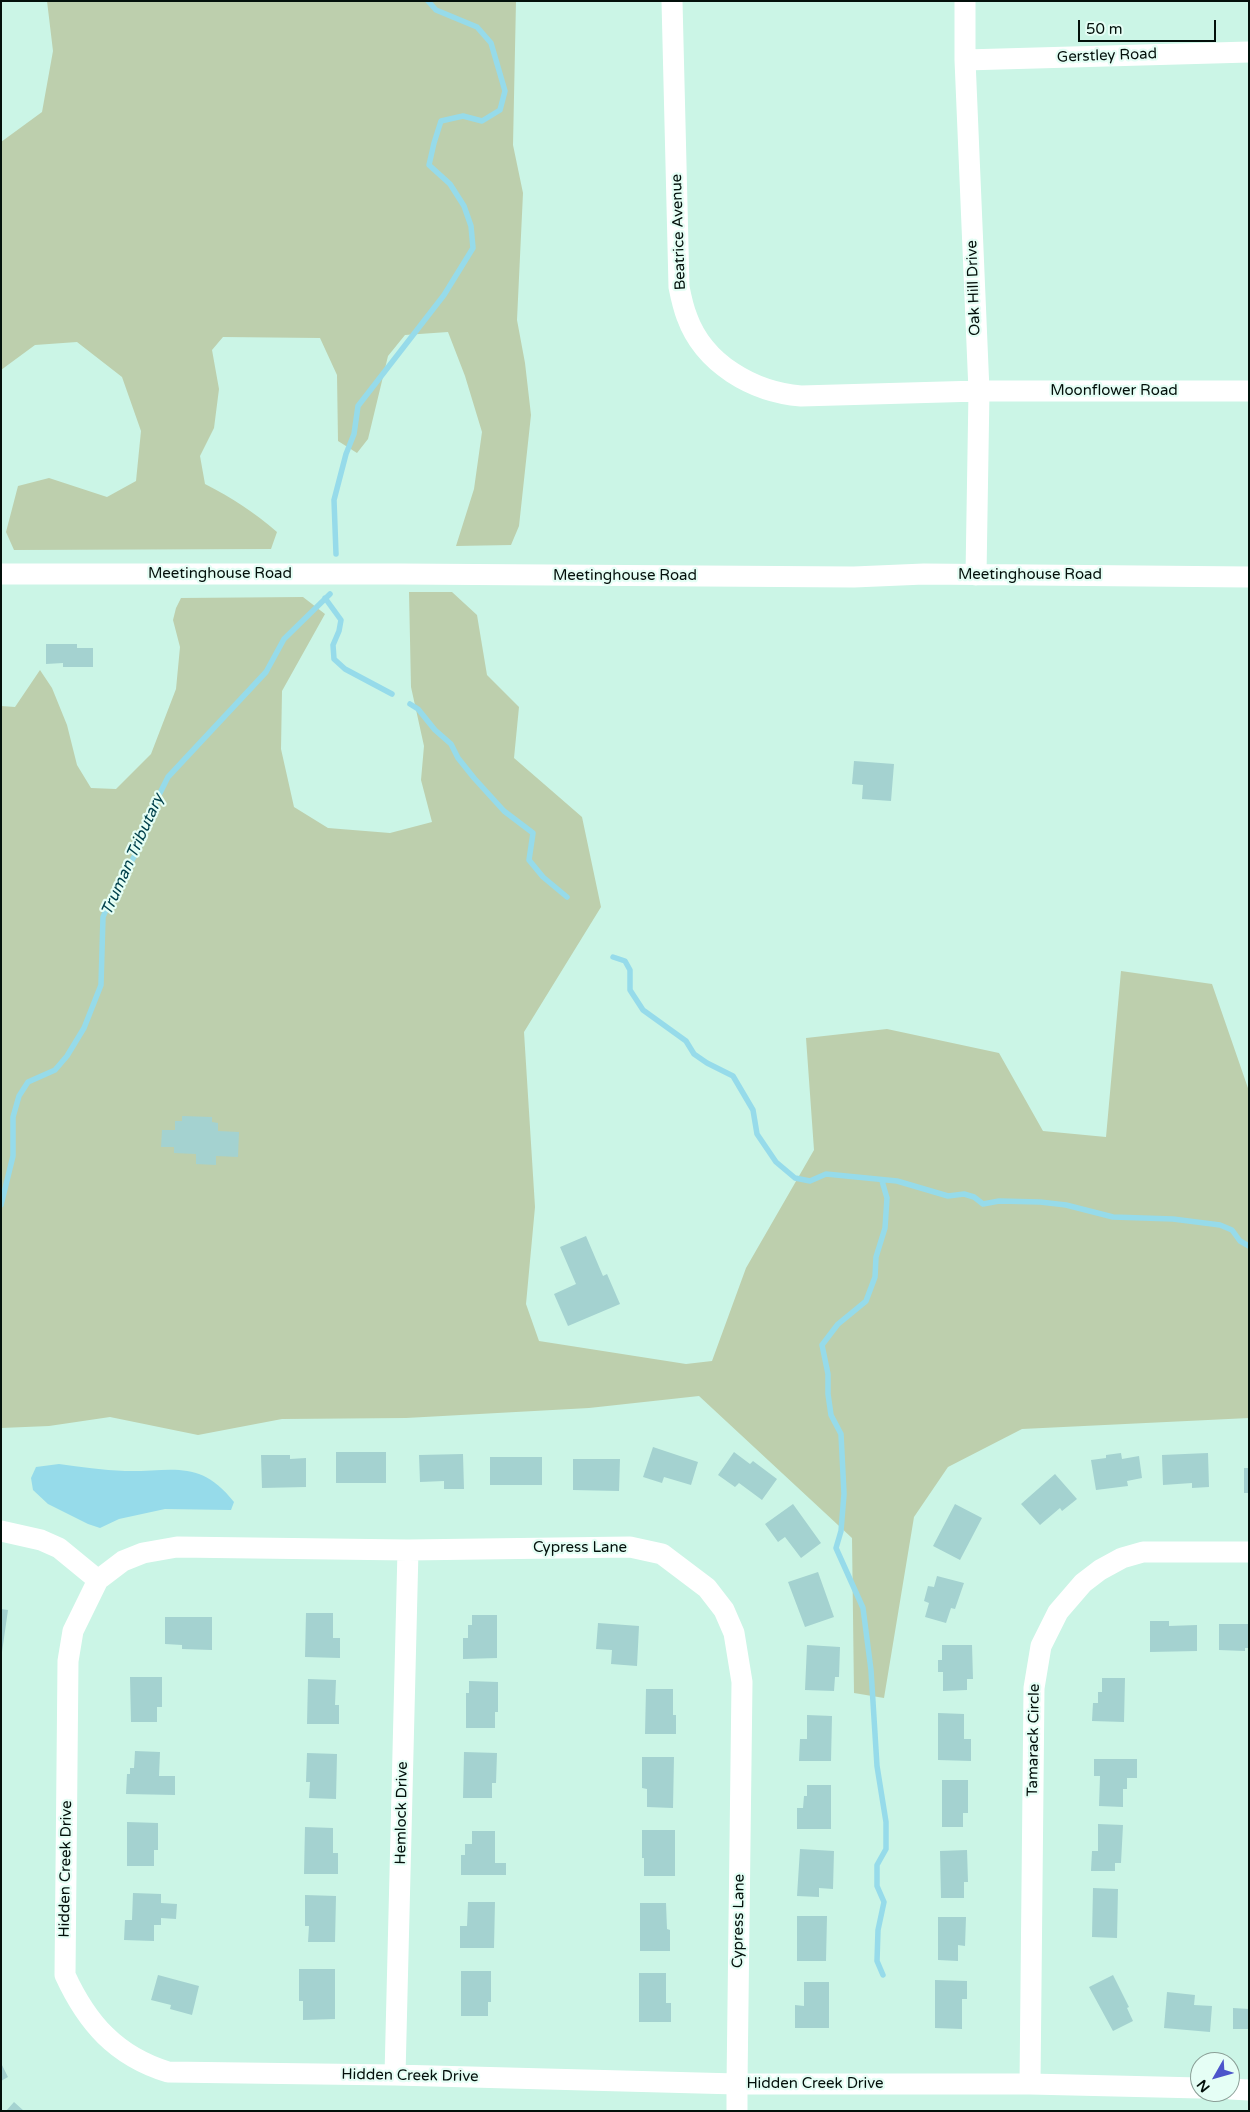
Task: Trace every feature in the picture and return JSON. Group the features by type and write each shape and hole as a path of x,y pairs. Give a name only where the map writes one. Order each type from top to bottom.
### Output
{"street":[{"name":"Beatrice Avenue","path":"672,1 679,287 687,318 698,338 712,356 727,369 746,381 780,394 801,396 978,391"},
{"name":"Oak Hill Drive","path":"965,1 965,60 978,391 976,575"},
{"name":"Gerstley Road","path":"965,60 1249,52"},
{"name":"Moonflower Road","path":"978,391 1249,391"},
{"name":"Meetinghouse Road","path":"1,574 418,574 854,578 924,574 1249,577"},
{"path":"1,1531 41,1540 59,1548 98,1580"},
{"name":"Cypress Lane","path":"98,1580 123,1561 142,1553 177,1547 408,1550 630,1547 662,1554 707,1588 724,1610 734,1633 742,1682 736,2111"},
{"name":"Hemlock Drive","path":"395,2076 408,1550"},
{"name":"Tamarack Circle","path":"1030,2084 1034,1688 1041,1646 1058,1612 1083,1583 1100,1570 1122,1558 1143,1552 1249,1552"},
{"name":"Hidden Creek Drive","path":"98,1580 73,1631 68,1661 65,1975 75,1997 90,2020 126,2053 148,2066 168,2072 737,2084 1030,2084 1190,2088"}],"green space":[{"path":"47,1 516,1 513,145 523,193 517,320 525,363 531,415 519,526 511,545 456,546 474,489 482,432 465,376 448,332 405,335 388,356 368,439 357,453 338,441 337,375 320,338 223,337 212,350 219,389 214,428 200,456 205,484 260,518 277,532 271,549 14,550 6,532 18,486 49,478 107,497 136,481 141,431 122,377 77,342 35,345 1,370 1,142 42,112 53,51"},
{"path":"409,592 452,592 477,615 487,675 519,707 514,758 582,817 601,907 524,1032 535,1207 526,1304 539,1341 686,1364 712,1361 746,1268 814,1150 806,1038 887,1029 999,1053 1043,1131 1106,1137 1121,971 1212,984 1249,1091 1249,1418 1022,1429 948,1467 914,1517 884,1698 854,1693 852,1538 699,1396 589,1408 406,1418 282,1419 198,1435 110,1417 49,1426 1,1428 1,706 15,707 40,670 52,688 67,725 77,765 91,788 116,789 151,754 176,689 180,647 173,620 181,598 303,597 325,614 282,691 281,749 294,807 328,828 390,833 432,822 421,780 424,746 411,687"}],"water":[{"path":"59,1464 116,1471 184,1470 197,1473 209,1479 221,1488 234,1502 231,1510 165,1509 119,1519 100,1528 48,1504 33,1490 31,1478 36,1467"}],"building":[{"path":"46,644 77,644 77,648 93,648 93,667 63,667 63,663 46,664"},
{"path":"854,761 894,764 891,801 862,799 863,785 852,784"},
{"path":"182,1116 212,1117 212,1122 218,1123 218,1131 239,1132 238,1157 216,1156 216,1165 196,1164 196,1154 174,1153 174,1147 161,1147 162,1130 175,1130 175,1121 182,1121"},
{"path":"586,1236 603,1276 607,1274 620,1304 568,1326 554,1294 576,1284 560,1247"},
{"path":"653,1447 698,1462 691,1485 664,1477 662,1483 643,1477"},
{"path":"336,1452 386,1452 386,1483 336,1483"},
{"path":"734,1452 750,1464 753,1461 777,1479 762,1500 739,1483 735,1487 718,1475"},
{"path":"1121,1453 1122,1459 1139,1456 1142,1478 1127,1481 1128,1486 1096,1490 1091,1460"},
{"path":"1208,1453 1209,1487 1192,1488 1192,1483 1163,1485 1162,1455"},
{"path":"463,1454 464,1489 444,1489 444,1481 420,1482 419,1455"},
{"path":"261,1455 290,1455 290,1459 306,1458 306,1487 262,1488"},
{"path":"490,1457 542,1457 542,1485 490,1485"},
{"path":"573,1459 620,1459 619,1491 573,1490"},
{"path":"1244,1468 1249,1468 1249,1493 1244,1493"},
{"path":"1055,1474 1077,1499 1062,1511 1060,1508 1040,1525 1021,1504"},
{"path":"793,1504 821,1543 801,1558 785,1537 778,1542 765,1524"},
{"path":"955,1504 982,1518 960,1560 933,1546"},
{"path":"818,1572 834,1617 805,1627 788,1582"},
{"path":"937,1576 964,1583 955,1609 951,1608 946,1623 925,1617 929,1603 924,1601 928,1586 934,1587"},
{"path":"1,1609 8,1610 2,1652 1,1652"},
{"path":"306,1613 333,1613 333,1638 340,1638 340,1658 305,1657"},
{"path":"472,1615 497,1615 497,1658 463,1659 463,1638 468,1638 468,1625 472,1625"},
{"path":"165,1617 212,1617 212,1650 182,1649 182,1645 165,1644"},
{"path":"1150,1621 1169,1621 1169,1626 1197,1625 1197,1651 1150,1652"},
{"path":"598,1623 639,1626 637,1666 611,1664 612,1650 596,1649"},
{"path":"1219,1624 1249,1624 1249,1648 1245,1648 1245,1651 1219,1650"},
{"path":"807,1645 840,1647 839,1677 835,1677 834,1691 805,1690"},
{"path":"942,1645 972,1645 973,1679 967,1679 967,1690 943,1691 943,1672 938,1672 938,1660 942,1660"},
{"path":"130,1677 162,1677 162,1707 157,1707 157,1722 131,1722"},
{"path":"1102,1678 1125,1678 1124,1722 1092,1721 1093,1703 1098,1703 1098,1692 1102,1692"},
{"path":"308,1679 336,1680 335,1705 339,1705 339,1724 307,1724"},
{"path":"469,1681 498,1682 498,1712 495,1712 495,1728 466,1728 466,1693 469,1693"},
{"path":"646,1689 673,1689 673,1715 676,1715 676,1734 645,1734"},
{"path":"938,1713 964,1714 964,1739 971,1739 971,1761 938,1760"},
{"path":"807,1715 832,1716 831,1761 799,1761 800,1739 807,1739"},
{"path":"135,1751 160,1752 159,1776 175,1776 175,1795 126,1794 127,1774 130,1774 130,1768 134,1768"},
{"path":"464,1752 497,1753 496,1783 492,1783 492,1798 463,1798"},
{"path":"307,1753 337,1754 336,1799 309,1798 310,1782 306,1782"},
{"path":"642,1757 674,1757 673,1808 647,1807 647,1789 642,1788"},
{"path":"1094,1759 1137,1759 1137,1778 1127,1778 1127,1789 1123,1789 1123,1807 1099,1806 1100,1776 1094,1776"},
{"path":"942,1780 968,1780 968,1813 963,1813 963,1827 942,1827"},
{"path":"807,1785 831,1785 831,1829 797,1829 797,1808 803,1808 804,1796 807,1796"},
{"path":"127,1822 158,1823 158,1850 154,1850 154,1866 127,1866"},
{"path":"1098,1824 1123,1825 1121,1863 1115,1863 1115,1871 1091,1871 1092,1851 1098,1851"},
{"path":"305,1827 333,1828 333,1853 338,1853 338,1874 304,1874"},
{"path":"642,1830 675,1830 675,1876 644,1876"},
{"path":"472,1831 495,1831 495,1863 506,1863 506,1875 461,1875 461,1855 465,1855 465,1844 472,1844"},
{"path":"800,1849 834,1851 833,1889 819,1888 819,1897 797,1896"},
{"path":"967,1850 968,1882 964,1882 964,1898 941,1898 940,1851"},
{"path":"1093,1888 1118,1889 1117,1938 1092,1937"},
{"path":"133,1893 161,1894 161,1903 177,1904 176,1919 161,1918 161,1925 154,1925 154,1941 124,1940 125,1920 132,1920"},
{"path":"305,1895 336,1896 335,1942 308,1942 309,1926 305,1926"},
{"path":"468,1902 495,1902 494,1948 460,1948 460,1926 467,1926"},
{"path":"640,1903 666,1903 667,1929 670,1930 670,1951 640,1951"},
{"path":"797,1916 827,1916 826,1961 797,1961"},
{"path":"938,1917 966,1917 965,1946 958,1945 958,1961 938,1960"},
{"path":"299,1969 335,1969 335,2019 303,2020 303,2001 299,2001"},
{"path":"461,1971 491,1971 491,2002 488,2002 488,2016 461,2016"},
{"path":"639,1973 666,1973 666,2003 671,2003 671,2022 639,2022"},
{"path":"158,1975 199,1986 192,2015 170,2009 171,2005 151,2000"},
{"path":"1113,1975 1129,2007 1127,2008 1133,2021 1113,2031 1089,1987"},
{"path":"935,1980 967,1981 967,1999 962,1999 962,2029 935,2028"},
{"path":"804,1982 829,1982 829,2028 795,2028 795,2005 804,2006"},
{"path":"1167,1992 1195,1995 1194,2005 1212,2006 1210,2032 1164,2028"},
{"path":"1233,2008 1249,2009 1249,2029 1233,2029"},
{"path":"1,2063 8,2077 1,2081"},
{"path":"14,2102 24,2111 6,2111"}],"waterway":[{"path":"336,554 334,500 346,454 354,434 358,406 444,295 473,248 471,226 464,206 450,184 429,165 441,121 463,116 482,121 500,110 505,91 491,43 477,27 436,10 428,1"},
{"name":"Truman Tributary","path":"1,1205 13,1156 13,1117 19,1096 28,1082 55,1070 67,1056 84,1028 101,985 103,917 114,892 139,848 154,805 168,777 266,672 284,639 330,594"},
{"path":"325,598 341,620 333,645 334,659 345,669 392,694"},
{"path":"410,704 418,709 435,730 451,744 458,758 504,811 533,833 529,860 543,877 567,897"},
{"path":"613,957 625,961 630,970 630,990 643,1010 686,1041 694,1054 733,1076 753,1110 757,1134 776,1162 795,1178 810,1181 826,1174 897,1181 948,1196 964,1194 974,1197 983,1204 999,1201 1040,1202 1066,1205 1113,1217 1173,1219 1220,1225 1232,1230 1240,1241 1249,1246"},
{"path":"882,1181 887,1198 885,1228 876,1257 875,1277 866,1301 838,1324 822,1345 828,1374 831,1415 841,1434 844,1494 841,1531 836,1548 863,1608 871,1670 877,1766 886,1822 886,1849 877,1865 877,1886 884,1902 878,1930 877,1961 883,1975"}]}
